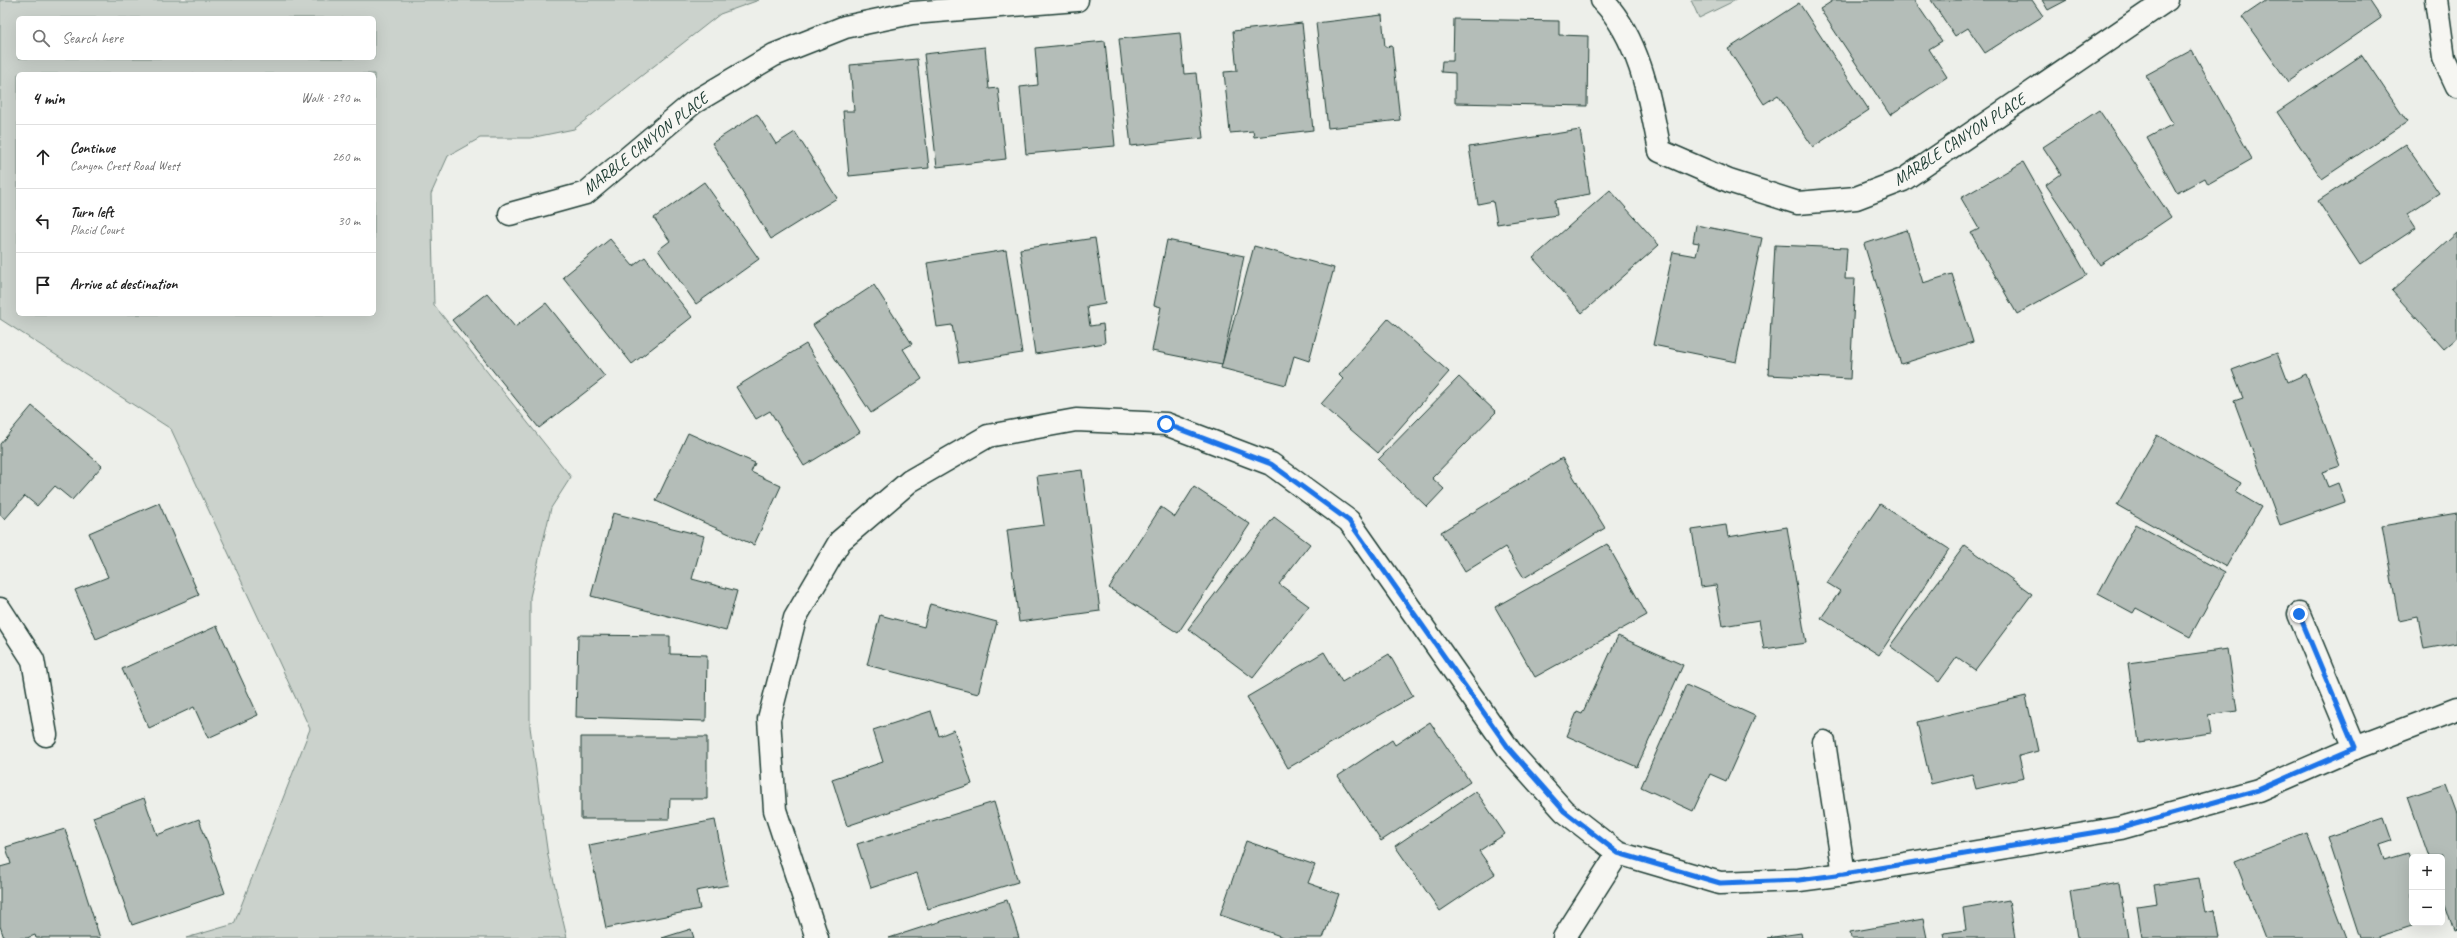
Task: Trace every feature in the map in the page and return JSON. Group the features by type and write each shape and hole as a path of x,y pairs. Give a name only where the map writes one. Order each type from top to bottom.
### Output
{"street":[{"name":"MARBLE CANYON PLACE","path":"510,214 586,193 693,103 774,55 838,30 912,13 1077,0"},
{"name":"MARBLE CANYON PLACE","path":"1602,0 1614,12 1636,56 1650,100 1660,151 1729,181 1798,203 1856,198 1903,180 2167,0"},
{"path":"2436,0 2444,58 2457,86"},
{"path":"817,938 775,803 769,719 795,618 840,541 910,480 988,436 1076,420 1166,424 1271,464 1349,521 1510,750 1564,811 1618,853 1720,883 1799,880 1844,874 2121,828 2258,790 2355,748 2457,709"},
{"path":"0,609 33,660 46,735"},
{"path":"2299,614 2355,748"},
{"path":"1824,742 1844,874"},
{"path":"1564,938 1618,853"}],"shaded area":[{"path":"0,0 759,0 720,14 574,129 530,138 480,138 448,156 431,194 434,305 571,477 551,508 530,597 530,727 548,856 567,938 186,938 234,924 310,729 171,429 0,319"},
{"path":"1691,0 1736,0 1699,18"}],"building":[{"path":"1834,0 1914,0 1942,41 1929,49 1947,77 1890,115 1820,9"},
{"path":"1931,0 2032,0 2043,16 1985,53 1968,28 1955,36"},
{"path":"2042,0 2067,0 2048,10"},
{"path":"2267,0 2369,0 2381,18 2288,82 2242,17"},
{"path":"1799,3 1869,110 1813,147 1778,95 1764,104 1728,49"},
{"path":"1382,15 1385,47 1392,46 1400,120 1328,128 1316,23"},
{"path":"1454,19 1559,21 1559,35 1588,36 1587,106 1455,103 1455,73 1441,72 1442,61 1453,61"},
{"path":"1302,23 1313,130 1254,137 1253,131 1230,133 1224,72 1237,71 1233,31"},
{"path":"1180,33 1184,74 1196,73 1203,138 1131,146 1119,39"},
{"path":"1105,41 1115,146 1026,154 1020,87 1038,85 1035,48"},
{"path":"985,47 989,89 998,88 1006,159 937,167 924,54"},
{"path":"2192,50 2252,159 2208,184 2205,178 2177,193 2147,138 2173,124 2146,75"},
{"path":"2362,55 2407,122 2322,179 2277,112"},
{"path":"917,59 929,168 849,176 843,111 854,111 850,65"},
{"path":"2099,110 2171,217 2100,265 2046,185 2061,174 2043,147"},
{"path":"757,114 776,144 795,132 837,198 771,239 712,143"},
{"path":"1580,130 1590,194 1555,200 1557,215 1497,224 1493,201 1478,204 1469,147"},
{"path":"2405,144 2439,193 2407,214 2416,228 2360,265 2318,201"},
{"path":"2023,162 2087,275 2017,314 1971,233 1979,229 1961,198"},
{"path":"704,182 759,259 696,304 658,250 670,241 654,218"},
{"path":"1610,190 1659,245 1582,313 1533,258"},
{"path":"1696,225 1762,238 1736,362 1653,345 1673,252 1696,256 1699,243 1693,242"},
{"path":"1907,230 1923,283 1952,274 1973,342 1901,364 1864,244"},
{"path":"2457,233 2457,338 2444,349 2392,291"},
{"path":"1095,238 1105,304 1087,307 1090,326 1103,324 1105,343 1035,354 1020,249"},
{"path":"610,239 633,266 645,257 692,317 632,364 563,277"},
{"path":"1167,240 1244,256 1222,365 1152,351 1161,307 1154,305"},
{"path":"1775,245 1847,248 1845,279 1855,279 1850,379 1768,375"},
{"path":"1254,246 1334,268 1309,361 1294,356 1286,385 1221,368"},
{"path":"1006,250 1022,353 959,363 952,325 937,327 927,263"},
{"path":"874,285 912,344 903,349 922,379 871,413 813,325"},
{"path":"487,293 515,327 546,303 605,377 539,428 452,320"},
{"path":"1388,319 1449,372 1378,453 1321,404 1343,379 1339,375"},
{"path":"806,344 860,432 804,466 770,411 756,419 736,387"},
{"path":"2277,353 2288,382 2306,374 2340,466 2322,472 2328,487 2338,483 2345,502 2280,525 2234,401 2243,398 2232,370"},
{"path":"1459,377 1496,412 1432,478 1444,489 1427,507 1378,460"},
{"path":"32,406 102,466 72,500 55,486 37,506 25,496 5,519 0,515 0,444"},
{"path":"688,433 755,463 751,472 781,486 754,545 656,501"},
{"path":"2157,435 2241,483 2236,492 2261,507 2226,567 2117,505"},
{"path":"1562,458 1605,528 1524,578 1505,547 1465,572 1441,532"},
{"path":"1082,470 1100,611 1019,622 1007,530 1044,525 1037,476"},
{"path":"1194,487 1250,524 1178,633 1109,588 1161,507 1175,517"},
{"path":"159,503 199,595 96,639 75,590 108,577 89,533"},
{"path":"1880,504 1949,549 1879,655 1821,618 1840,591 1827,583"},
{"path":"613,513 704,536 692,579 737,591 726,631 591,596"},
{"path":"2457,513 2457,643 2424,649 2418,617 2399,621 2382,526"},
{"path":"1274,517 1310,544 1279,584 1309,606 1253,678 1188,629"},
{"path":"2136,524 2225,573 2190,637 2136,608 2133,613 2098,594"},
{"path":"1726,525 1728,537 1787,527 1806,643 1764,649 1759,620 1723,626 1716,585 1701,587 1692,530"},
{"path":"1607,544 1647,615 1535,677 1495,607"},
{"path":"1965,545 2032,594 1975,670 1957,657 1939,682 1890,646"},
{"path":"930,604 997,622 978,694 867,665 880,615 924,627"},
{"path":"217,626 258,715 208,738 194,707 149,728 122,669"},
{"path":"578,635 670,636 670,654 707,655 706,721 576,717"},
{"path":"1618,636 1683,665 1637,767 1567,736 1577,712 1582,714"},
{"path":"2228,649 2237,711 2208,715 2211,733 2139,743 2128,663"},
{"path":"1324,652 1342,682 1389,654 1413,696 1288,768 1247,697"},
{"path":"1686,685 1755,716 1726,781 1710,774 1693,811 1641,787"},
{"path":"2026,696 2038,751 2019,756 2024,778 1976,789 1972,774 1931,784 1917,722"},
{"path":"931,711 939,736 954,730 972,784 847,826 832,779 883,762 873,730"},
{"path":"1430,722 1470,782 1381,841 1338,776 1392,740 1395,745"},
{"path":"581,737 707,737 707,799 670,799 669,819 581,819"},
{"path":"2446,784 2457,814 2457,931 2454,932 2445,905 2445,854 2428,854 2408,797"},
{"path":"1476,791 1505,834 1479,851 1495,874 1440,911 1395,846"},
{"path":"144,798 157,835 199,819 225,893 132,925 93,817"},
{"path":"994,802 1018,882 928,909 917,873 871,888 857,844"},
{"path":"2384,818 2392,841 2380,845 2385,860 2408,853 2409,856 2409,926 2412,926 2375,938 2360,938 2327,837"},
{"path":"715,820 728,885 696,891 700,909 606,928 589,845"},
{"path":"65,829 100,938 36,938 35,935 27,938 4,938 0,926 0,867 11,864 6,847"},
{"path":"2307,833 2347,938 2265,938 2235,861"},
{"path":"1246,841 1315,865 1308,883 1339,894 1323,938 1286,938 1220,915"},
{"path":"2199,878 2205,912 2214,910 2219,938 2142,938 2137,906 2157,903 2154,885"},
{"path":"2119,883 2128,938 2077,938 2070,891"},
{"path":"1007,900 1019,938 889,938"},
{"path":"2009,900 2015,938 1945,938 1944,933 1966,930 1963,908"},
{"path":"1923,919 1927,938 1851,938 1850,932"},
{"path":"691,929 694,938 662,938"},
{"path":"1801,933 1802,938 1767,938"}],"route":[{"path":"1166,424 1271,464 1349,521 1510,750 1564,811 1618,853 1720,883 1799,880 1844,874 2121,828 2258,790 2355,748 2299,614"}]}
